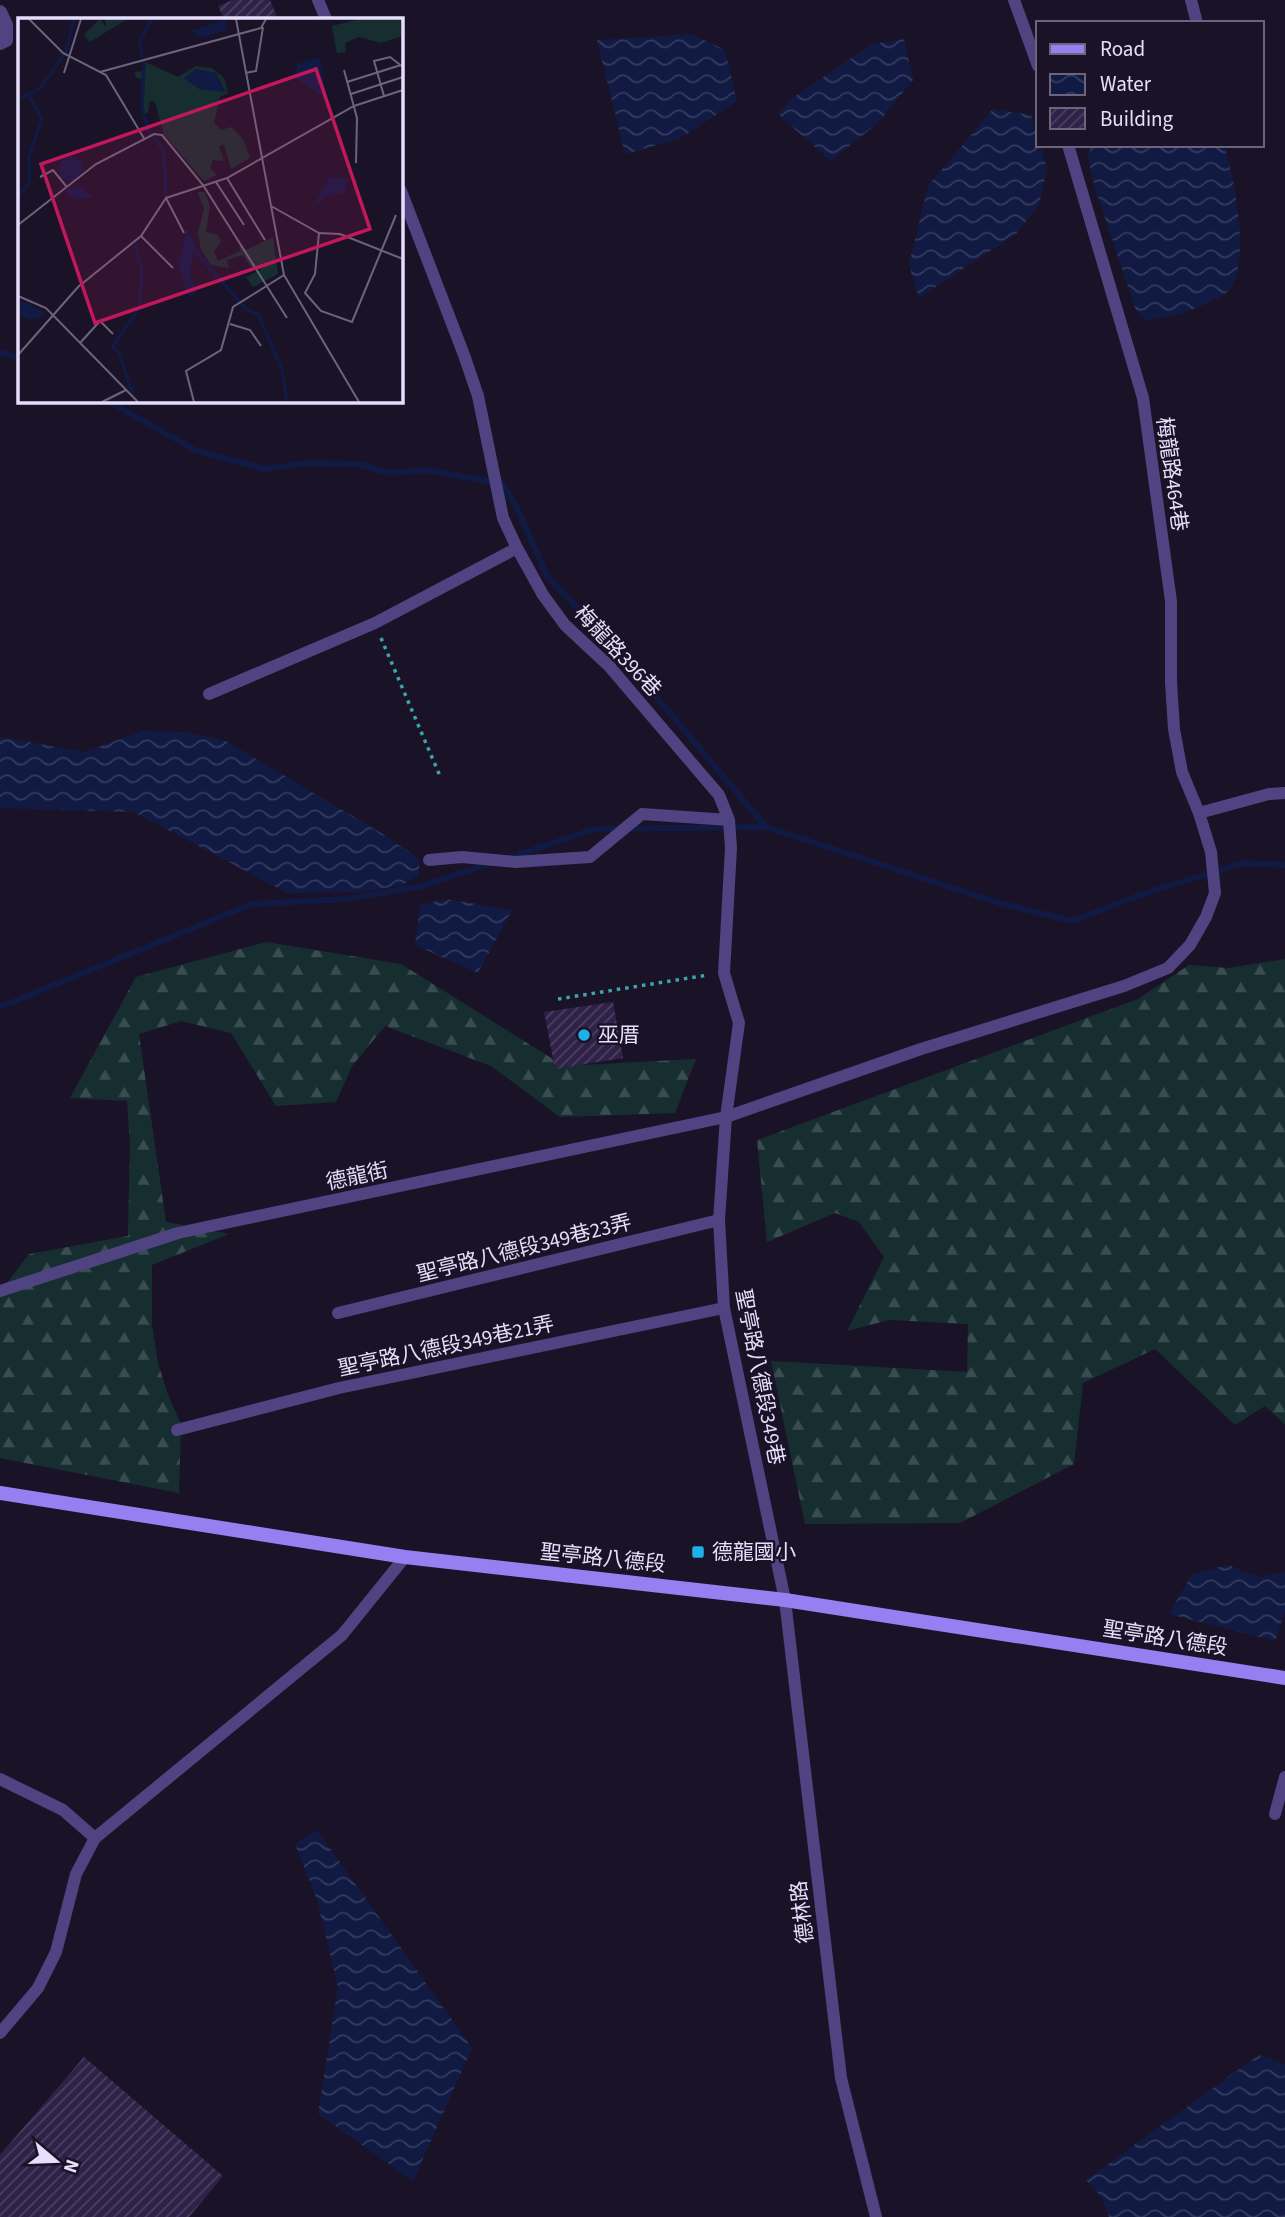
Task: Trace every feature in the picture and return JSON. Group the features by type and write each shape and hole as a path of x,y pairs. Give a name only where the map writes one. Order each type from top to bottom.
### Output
{"street":[{"path":"0,12 6,25 6,40 0,43"},
{"name":"聖亭路八德段","path":"0,1493 405,1557 785,1600 1285,1678"}],"lane":[{"path":"318,0 326,18"},
{"path":"1013,0 1036,61"},
{"path":"1191,0 1196,21"},
{"name":"梅龍路464巷","path":"726,1117 921,1049 1124,986 1168,968 1190,945 1216,894 1211,852 1182,772 1174,729 1171,601 1143,398 1069,147"},
{"name":"梅龍路396巷","path":"402,194 478,397 503,518 517,548 543,595 565,625 609,666 719,795 729,820 731,848 724,973 739,1023 726,1117"},
{"path":"209,694 375,623 517,548"},
{"path":"1199,813 1269,794 1285,793"},
{"path":"429,860 461,857 515,863 590,857 642,814 729,820"},
{"name":"聖亭路八德段349巷","path":"726,1117 719,1220 724,1308 785,1600"},
{"name":"德龍街","path":"0,1291 178,1233 726,1117"},
{"name":"聖亭路八德段349巷23弄","path":"338,1313 719,1220"},
{"name":"聖亭路八德段349巷21弄","path":"177,1430 339,1388 724,1308"},
{"path":"0,2033 38,1988 56,1952 76,1874 95,1838 342,1635 405,1557"},
{"name":"德林路","path":"785,1600 841,2078 876,2217"},
{"path":"1275,1814 1285,1777"},
{"path":"0,1779 63,1810 95,1838"}],"path":[{"path":"375,623 440,776"},
{"path":"558,999 724,973"}],"green space":[{"path":"266,942 401,964 564,1066 696,1059 675,1113 560,1117 491,1066 385,1026 352,1066 336,1102 276,1106 231,1033 181,1021 139,1034 166,1222 229,1234 152,1265 152,1325 158,1363 181,1424 179,1493 0,1458 0,1292 29,1254 128,1236 130,1144 127,1101 70,1098 136,977"},
{"path":"1285,959 1285,1424 1265,1406 1235,1425 1155,1349 1083,1383 1074,1464 960,1523 805,1524 771,1361 967,1372 968,1324 889,1320 847,1331 884,1257 859,1222 835,1213 767,1242 757,1140 1138,999 1189,965 1229,968"}],"water":[{"path":"691,34 725,50 737,101 679,139 625,154 597,40"},
{"path":"904,39 913,80 879,122 831,161 778,114 791,99 872,44"},
{"path":"993,109 1031,115 1036,132 1036,147 1040,147 1047,169 1039,204 1016,234 919,298 909,265 928,186"},
{"path":"1091,147 1224,147 1236,199 1240,243 1235,280 1226,293 1196,308 1146,320 1136,310 1095,188 1088,158"},
{"path":"143,731 186,732 226,741 386,836 419,859 419,875 402,885 363,892 287,893 134,812 0,808 0,737 84,752"},
{"path":"446,899 512,910 478,973 415,945 420,905"},
{"path":"1228,1565 1260,1577 1285,1572 1285,1611 1275,1641 1169,1614 1192,1574"},
{"path":"317,1830 472,2048 413,2181 318,2114 338,1987 317,1900 295,1844"},
{"path":"1259,2055 1285,2064 1285,2217 1109,2217 1102,2198 1086,2180"}],"building":[{"path":"233,0 270,0 278,18 224,18 218,6"},
{"name":"巫厝","path":"613,1002 623,1058 555,1069 544,1012"},
{"path":"84,2057 223,2176 189,2217 0,2217 0,2155"}],"waterway":[{"path":"0,352 18,358"},
{"path":"110,402 195,450 264,469 308,463 357,464 390,473 426,470 503,484 519,512 547,576 621,655 766,827"},
{"path":"508,858 595,829 766,827 999,903 1072,921 1149,892 1243,863 1285,865"},
{"path":"0,1007 252,904 347,899 422,886 491,863"}],"place":[{"name":"巫厝","path":"584,1035"},
{"name":"德龍國小","path":"698,1552"}]}
